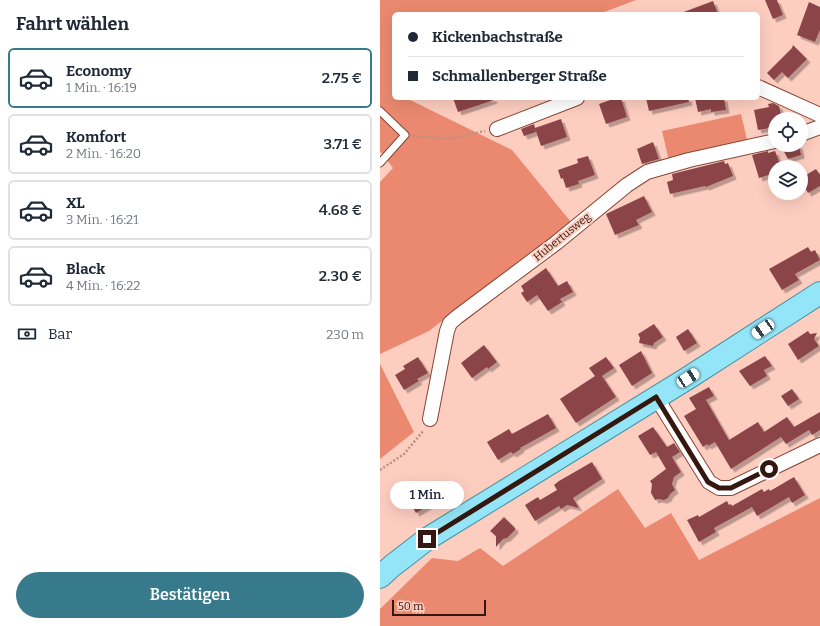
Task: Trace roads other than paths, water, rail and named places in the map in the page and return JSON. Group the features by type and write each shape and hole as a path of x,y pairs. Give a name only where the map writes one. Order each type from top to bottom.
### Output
{"main road":[{"path":"380,577 427,539 820,293"}],"street":[{"path":"760,88 820,115"},
{"path":"497,129 572,100"},
{"path":"808,131 820,127"},
{"name":"Hubertusweg","path":"430,419 447,331 450,323 456,317 556,243 627,185 647,172 689,160 768,142"},
{"path":"656,397 708,482 719,488 731,488 820,445"}],"lane":[{"path":"380,111 405,135 380,163"}]}
